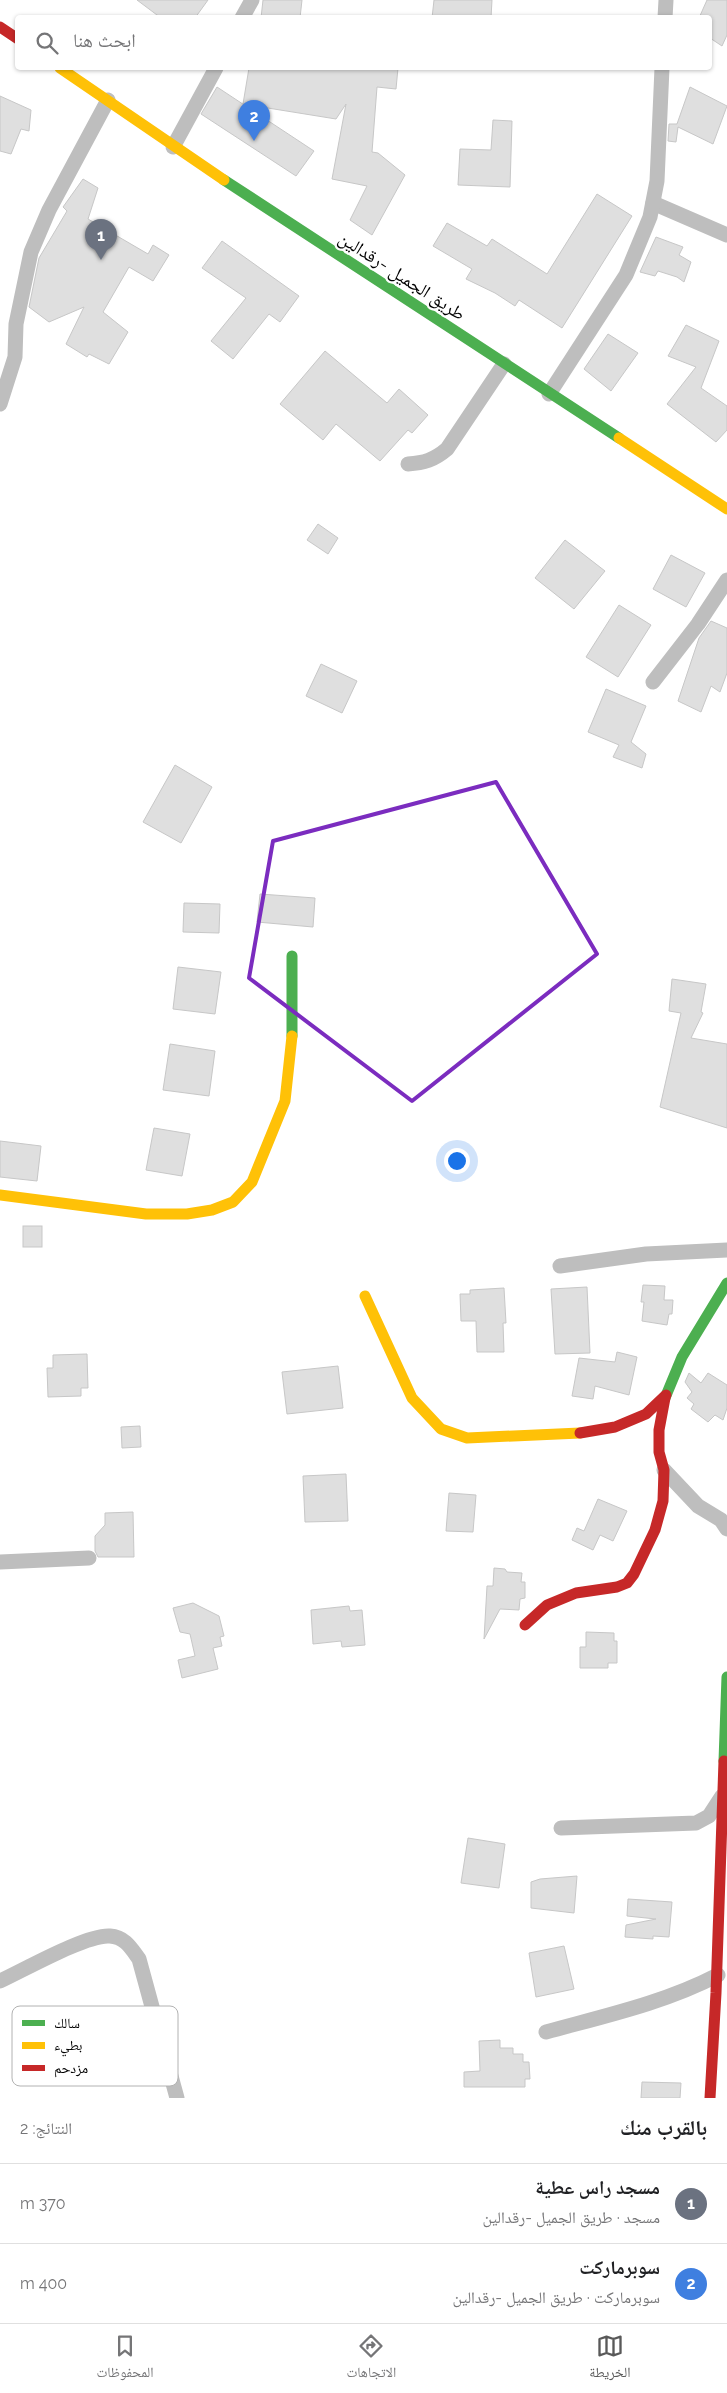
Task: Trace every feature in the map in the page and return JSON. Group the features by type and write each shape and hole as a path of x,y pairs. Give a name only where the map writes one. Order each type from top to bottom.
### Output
{"street":[{"path":"244,15 252,0"},
{"path":"665,15 666,0"},
{"path":"0,27 15,37"},
{"name":"طريق الجميل -رقدالين","path":"63,70 173,147 727,509"},
{"path":"173,147 215,70"},
{"path":"550,394 626,275 650,218 657,181 662,70"},
{"path":"0,404 14,356 16,324 31,252 49,210 108,100"},
{"path":"653,203 727,235"},
{"path":"408,464 424,463 437,458 446,450 504,364"},
{"path":"653,682 698,624 727,580"},
{"path":"0,1195 146,1214 187,1214 212,1210 233,1202 252,1182 285,1101 292,1041 292,956"},
{"path":"560,1266 646,1254 727,1250"},
{"path":"525,1625 547,1605 576,1593 617,1587 627,1583 634,1574 655,1530 663,1501 664,1470 658,1452 658,1430 666,1395 682,1357 727,1283"},
{"path":"365,1296 412,1398 441,1429 467,1438 588,1433 615,1426 646,1414 666,1395"},
{"path":"664,1470 698,1506 720,1520 727,1529"},
{"path":"0,1562 88,1558"},
{"path":"710,2098 718,1975 727,1677"},
{"path":"561,1828 696,1823 709,1816 724,1790"},
{"path":"0,1981 94,1937 112,1936 127,1942 139,1959 152,2006"},
{"path":"546,2032 653,2003 690,1990 718,1975"}],"highlighted area":[{"path":"496,782 597,954 412,1101 249,978 273,841"}],"building":[{"path":"137,0 208,0 197,15 157,15"},
{"path":"263,0 302,0 300,15 261,15"},
{"path":"434,0 492,0 491,15 432,15"},
{"path":"707,0 727,0 727,35 722,46 712,39 712,15 700,15"},
{"path":"249,70 398,70 396,89 377,87 372,152 378,153 405,175 372,235 350,220 367,186 332,179 346,104 336,119 243,104"},
{"path":"217,87 314,151 296,176 201,114"},
{"path":"690,87 727,106 713,144 678,127 676,142 668,141 669,124 677,124"},
{"path":"0,96 31,110 29,131 21,129 11,154 0,151"},
{"path":"493,120 512,121 510,187 458,185 460,149 491,150"},
{"path":"83,179 98,188 88,219 148,254 153,245 169,255 153,281 129,267 103,312 128,332 109,364 89,354 87,357 66,344 84,307 49,322 29,307 39,258 67,211 63,207"},
{"path":"597,194 632,216 562,328 519,300 515,306 495,293 466,279 472,269 433,246 447,223 487,246 492,239 547,274"},
{"path":"656,237 683,247 679,255 691,262 684,282 677,277 658,271 655,276 640,272"},
{"path":"222,241 299,296 280,322 269,314 233,359 211,341 246,298 202,268"},
{"path":"686,325 719,341 701,388 727,406 727,430 716,442 667,404 696,367 668,356"},
{"path":"608,334 638,353 611,391 584,369"},
{"path":"325,351 387,403 399,389 428,415 412,433 408,430 380,461 336,424 323,440 280,404"},
{"path":"318,524 338,538 328,554 307,540"},
{"path":"565,540 605,571 574,609 535,578"},
{"path":"671,555 705,573 686,607 653,589"},
{"path":"619,605 651,625 618,677 586,657"},
{"path":"711,621 727,628 727,673 720,692 711,686 701,712 678,701 699,638"},
{"path":"321,664 357,681 342,713 306,696"},
{"path":"606,689 646,706 631,742 646,754 642,768 613,757 619,745 588,732"},
{"path":"175,765 212,787 181,843 143,822"},
{"path":"260,894 315,898 313,927 257,922"},
{"path":"184,903 220,904 219,933 183,932"},
{"path":"178,967 221,972 215,1014 173,1009"},
{"path":"672,979 706,984 701,1012 703,1013 691,1038 727,1044 727,1128 660,1107 681,1013 669,1011"},
{"path":"170,1044 215,1051 209,1096 163,1090"},
{"path":"154,1128 190,1134 182,1176 146,1170"},
{"path":"0,1141 41,1146 37,1181 0,1177"},
{"path":"23,1226 42,1226 42,1247 23,1247"},
{"path":"643,1285 665,1286 664,1300 673,1300 672,1314 669,1314 667,1325 642,1321 644,1302 641,1302"},
{"path":"587,1287 590,1353 555,1354 551,1289"},
{"path":"504,1288 506,1323 503,1323 504,1352 477,1352 476,1321 461,1321 460,1294 470,1294 470,1290"},
{"path":"617,1352 637,1357 629,1395 595,1386 593,1399 572,1396 579,1358 615,1362"},
{"path":"87,1354 88,1388 81,1388 81,1396 48,1397 47,1368 53,1368 53,1355"},
{"path":"338,1366 343,1408 287,1414 282,1372"},
{"path":"689,1373 701,1383 708,1373 727,1385 727,1408 723,1420 715,1415 708,1422 691,1409 694,1404 687,1398 692,1392 685,1382"},
{"path":"140,1426 141,1447 122,1448 121,1427"},
{"path":"346,1474 348,1521 305,1522 303,1476"},
{"path":"449,1493 476,1495 473,1532 446,1531"},
{"path":"598,1499 627,1511 613,1541 600,1535 593,1550 572,1540 577,1528 584,1531"},
{"path":"133,1512 134,1557 98,1557 95,1551 95,1536 105,1525 105,1513"},
{"path":"494,1568 505,1569 507,1572 522,1573 521,1582 525,1582 525,1598 520,1599 519,1610 500,1609 484,1639 487,1586 493,1586"},
{"path":"193,1603 219,1616 224,1636 220,1637 222,1646 213,1648 218,1669 182,1678 178,1660 195,1656 190,1634 180,1632 173,1608"},
{"path":"349,1606 350,1611 362,1610 365,1645 342,1647 341,1641 313,1644 311,1610"},
{"path":"586,1632 614,1633 614,1641 617,1641 617,1663 608,1663 608,1668 580,1668 580,1647 586,1647"},
{"path":"468,1838 505,1844 499,1888 461,1883"},
{"path":"577,1876 574,1913 531,1908 531,1882 540,1879"},
{"path":"628,1899 672,1902 669,1937 653,1936 653,1939 625,1937 626,1925 656,1919 627,1916"},
{"path":"564,1946 574,1989 536,1997 529,1953"},
{"path":"500,2040 500,2048 513,2048 513,2054 523,2054 523,2062 529,2062 530,2079 525,2079 525,2087 464,2087 464,2072 480,2071 479,2041"},
{"path":"642,2082 681,2083 680,2098 641,2098"}],"traffic: fast":[{"path":"224,180 619,438"},
{"path":"292,956 292,1036"},
{"path":"665,1398 682,1357 727,1283"},
{"path":"724,1761 727,1677"}],"traffic: slow":[{"path":"63,70 224,180"},
{"path":"619,438 727,509"},
{"path":"0,1195 146,1214 187,1214 212,1210 233,1202 252,1182 285,1101 292,1036"},
{"path":"365,1296 412,1398 441,1429 467,1438 580,1433"}],"traffic: jam":[{"path":"0,27 15,37"},
{"path":"580,1433 615,1427 646,1414 666,1395"},
{"path":"525,1625 547,1605 576,1593 617,1587 627,1583 634,1574 655,1530 663,1501 664,1470 659,1452 659,1430 665,1398"},
{"path":"710,2098 716,1993 724,1761"}],"place":[{"name":"سوبرماركت","path":"254,141"},
{"name":"مسجد راس عطية","path":"101,260"}]}
